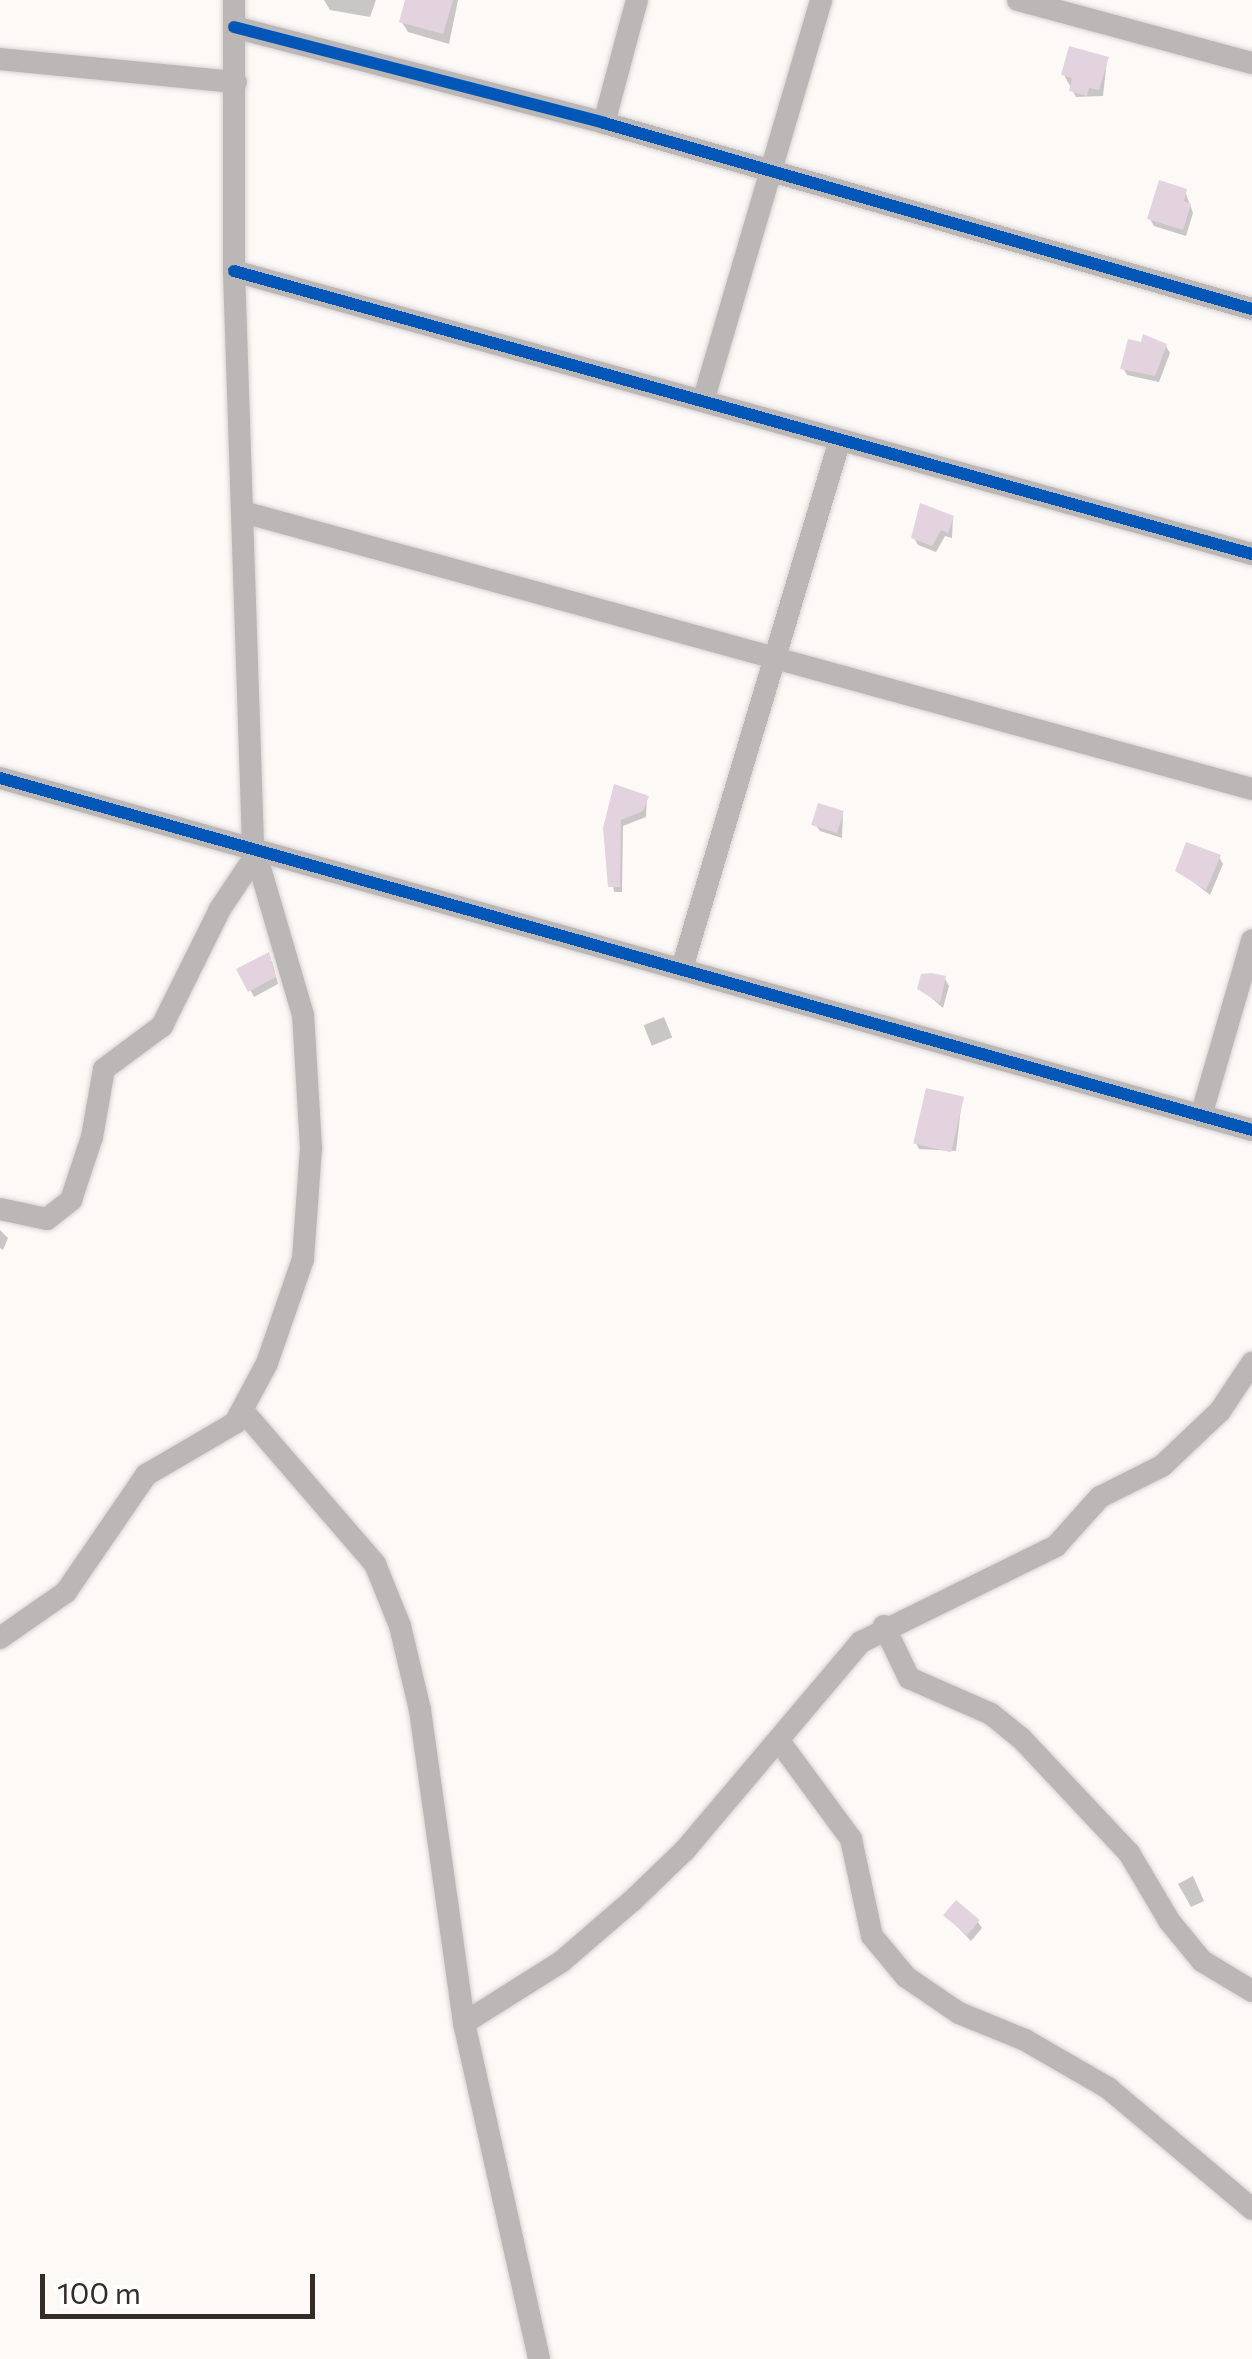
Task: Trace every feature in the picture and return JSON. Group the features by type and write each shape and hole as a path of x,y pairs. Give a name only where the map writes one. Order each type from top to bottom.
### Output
{"street":[{"path":"0,1638 66,1592 146,1475 218,1436 244,1411 285,1317 303,1259 310,1202 303,1015 253,851 234,270 234,0"},
{"path":"604,123 637,0"},
{"path":"704,398 822,0"},
{"path":"1018,0 1252,63"},
{"path":"234,27 774,170 1252,310"},
{"path":"0,60 236,82"},
{"path":"234,270 704,398 839,443 1252,554"},
{"path":"683,965 839,443"},
{"path":"243,512 1252,789"},
{"path":"0,778 486,918 683,965 1252,1130"},
{"path":"0,1209 47,1219 70,1200 92,1137 104,1069 162,1026 253,851"},
{"path":"1202,1116 1252,940"},
{"path":"464,2023 594,1938 686,1850 849,1654 884,1626 1056,1546 1100,1497 1162,1466 1220,1411 1252,1362"},
{"path":"244,1411 374,1564 400,1626 420,1710 464,2023 539,2359"},
{"path":"884,1626 909,1678 991,1714 1021,1738 1130,1854 1170,1922 1202,1961 1252,1990"},
{"path":"779,1741 851,1839 872,1936 906,1977 959,2013 1025,2040 1108,2088 1252,2209"}],"building":[{"path":"405,0 453,0 443,34 399,22"},
{"path":"1069,46 1109,57 1099,90 1089,88 1087,96 1069,91 1072,78 1061,75"},
{"path":"1159,180 1187,189 1184,201 1191,204 1183,230 1147,219"},
{"path":"1143,334 1167,344 1155,376 1120,369 1128,339 1141,342"},
{"path":"920,503 954,516 948,533 941,530 932,546 911,538"},
{"path":"614,784 649,796 643,811 621,820 620,887 608,887 603,828"},
{"path":"818,803 844,811 837,833 811,825"},
{"path":"1186,842 1221,855 1206,890 1175,871"},
{"path":"269,952 276,977 248,992 236,969"},
{"path":"921,974 946,976 940,1003 917,989"},
{"path":"926,1088 964,1097 951,1152 913,1144"},
{"path":"956,1900 980,1920 967,1935 943,1915"}],"cycle path":[{"path":"234,27 604,123 1252,309"},
{"path":"234,271 1252,554"},
{"path":"0,778 1252,1130"}]}
